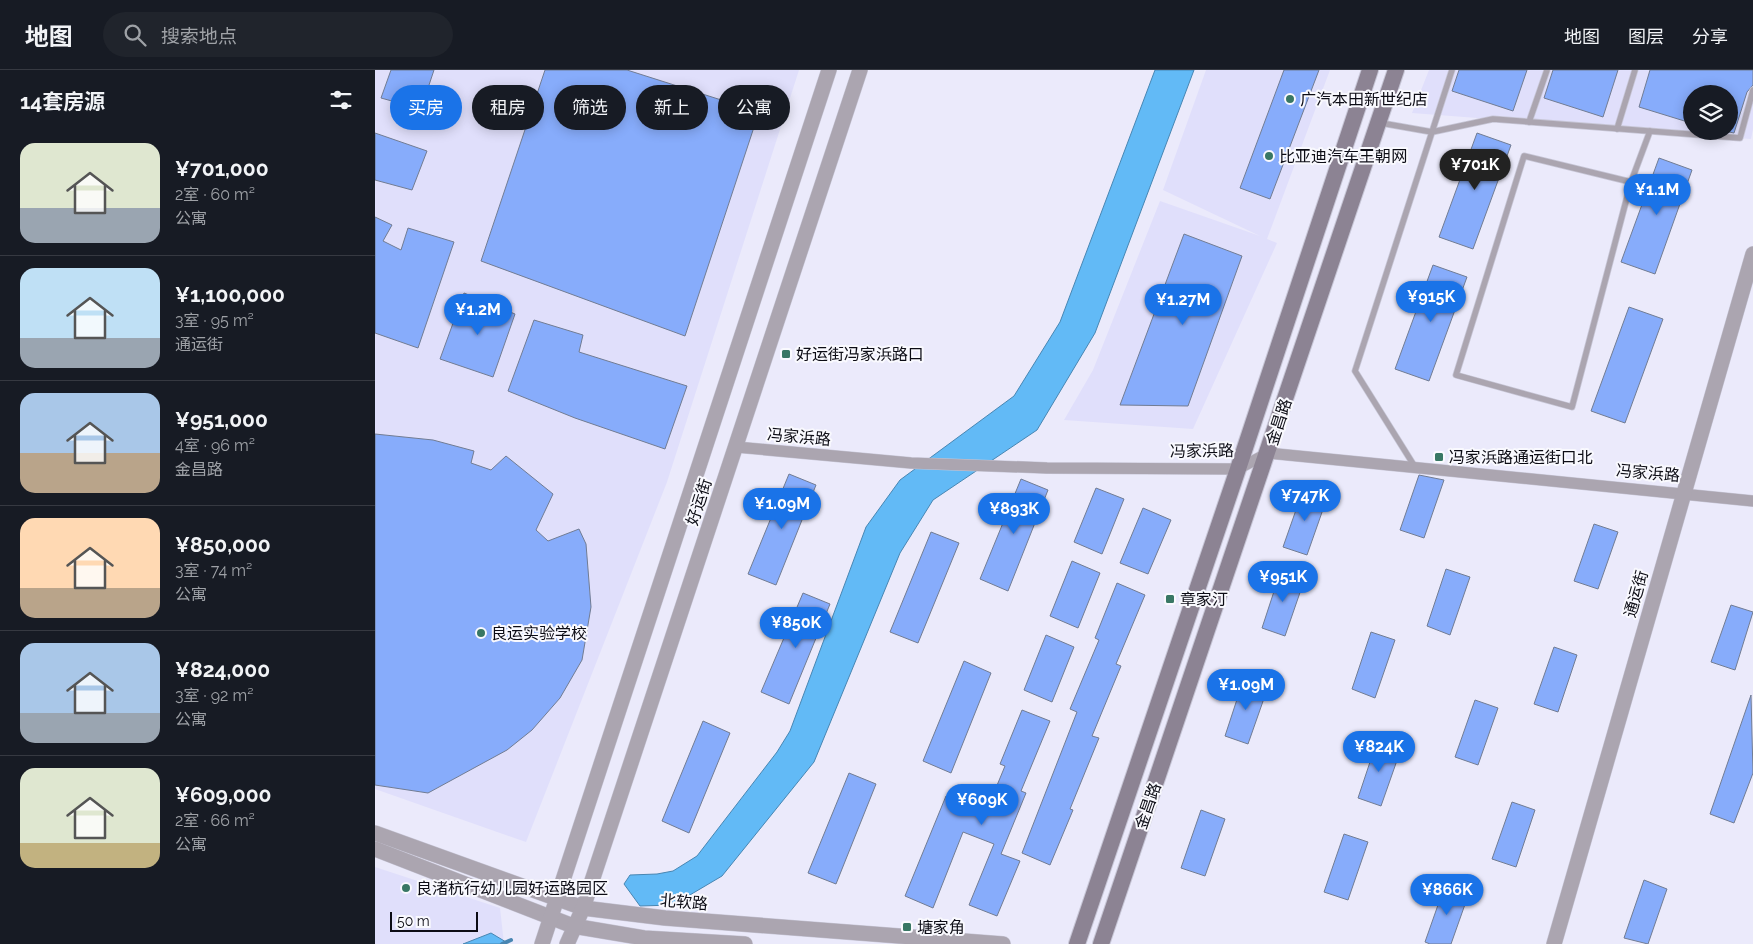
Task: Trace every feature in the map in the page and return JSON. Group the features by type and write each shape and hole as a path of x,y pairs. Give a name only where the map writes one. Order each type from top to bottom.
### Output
{"main road":[{"name":"金昌路","path":"1077,944 1238,469 1370,70"},
{"name":"金昌路","path":"1101,944 1268,454 1396,70"}],"street":[{"name":"好运街","path":"541,944 829,70"},
{"name":"好运街","path":"567,944 573,926 583,908 860,70"},
{"name":"通运街","path":"1555,944 1753,254"},
{"name":"冯家浜路","path":"736,447 911,463 987,466 1238,469 1268,454 1753,501"},
{"name":"北软路","path":"375,833 583,908 665,918 1003,944"},
{"path":"375,849 573,926 644,938 745,944"}],"lane":[{"path":"1415,467 1355,371 1452,70"},
{"path":"1529,122 1547,70"},
{"path":"1617,129 1635,70"},
{"path":"1379,122 1432,132 1493,119 1740,138 1753,90"},
{"path":"1631,182 1524,156 1456,375 1572,407 1631,182 1650,131"}],"shaded area":[{"path":"375,70 799,70 790,98 790,85 718,85 718,130 780,130 667,482 526,842 375,789"},
{"path":"1206,70 1330,70 1267,239 1277,243 1193,429 1064,420 1093,370 1160,201 1260,236 1163,190"},
{"path":"1429,70 1753,70 1753,129 1751,139 1738,138 1738,85 1683,85 1683,134 1412,113"},
{"name":"良渚杭行幼儿园好运路园区","path":"375,867 500,908 504,944 375,944"}],"water":[{"path":"1155,70 1194,70 1095,333 1037,430 933,500 900,553 814,762 722,876 673,905 640,906 624,884 630,875 657,874 673,871 697,856 777,752 790,731 866,527 900,480 1014,396 1060,322"},
{"path":"491,933 506,942 506,944 463,944"}],"building":[{"path":"391,70 434,70 429,85 390,85 390,100 381,98"},
{"path":"545,70 627,70 674,85 636,85 636,130 708,130 708,96 718,99 718,130 753,130 685,336 481,261 525,130 544,130 544,85 540,85"},
{"path":"1284,70 1319,70 1270,199 1240,188"},
{"path":"1459,70 1527,70 1513,111 1452,91"},
{"path":"1553,70 1618,70 1603,117 1544,98"},
{"path":"1650,70 1753,70 1753,85 1747,92 1738,120 1738,85 1683,85 1683,121 1639,107"},
{"path":"375,133 427,151 412,190 375,180"},
{"path":"1477,133 1511,145 1473,249 1439,237"},
{"path":"1659,158 1692,170 1655,274 1621,262"},
{"path":"375,217 392,225 383,241 401,250 408,228 454,242 418,348 375,333"},
{"path":"1184,234 1242,256 1188,406 1120,405"},
{"path":"1433,265 1467,277 1429,381 1395,369"},
{"path":"464,293 515,314 493,377 440,359"},
{"path":"1629,307 1663,319 1625,423 1591,411"},
{"path":"534,320 583,335 579,352 687,386 665,449 575,418 508,391"},
{"name":"良运实验学校","path":"375,434 433,440 474,451 471,463 491,470 506,456 553,494 536,530 548,541 579,529 586,544 591,607 582,660 560,698 532,730 507,750 428,793 375,785"},
{"path":"789,474 816,485 776,585 748,574"},
{"path":"1419,475 1444,480 1424,538 1400,530"},
{"path":"1021,479 1048,490 1008,591 980,579"},
{"path":"1096,488 1124,499 1102,554 1074,542"},
{"path":"1303,490 1327,498 1307,555 1283,547"},
{"path":"1143,508 1171,520 1148,574 1120,563"},
{"path":"1594,524 1618,532 1598,589 1574,581"},
{"path":"931,532 959,543 918,643 890,632"},
{"path":"1072,561 1100,573 1078,628 1050,616"},
{"path":"1446,569 1470,577 1450,635 1427,626"},
{"path":"1281,570 1305,578 1285,636 1262,628"},
{"path":"1117,583 1145,595 1116,664 1121,666 1092,736 1099,738 1070,809 1073,810 1050,865 1022,853 1077,712 1070,709 1099,640 1095,638"},
{"path":"803,593 830,604 789,704 761,692"},
{"path":"1731,605 1753,612 1735,670 1711,662"},
{"path":"1371,632 1395,640 1375,698 1352,689"},
{"path":"1046,635 1074,647 1052,702 1024,690"},
{"path":"1554,647 1577,655 1558,712 1534,704"},
{"path":"964,661 991,673 951,773 923,761"},
{"path":"1244,678 1268,687 1248,744 1225,736"},
{"path":"1751,695 1753,773 1734,823 1710,814"},
{"path":"1475,700 1498,708 1478,765 1455,757"},
{"path":"1022,710 1050,721 1021,791 1026,793 1001,854 1020,861 997,916 969,905 994,844 963,832 933,908 905,896 946,796 986,812 1005,766 1000,764"},
{"path":"703,721 730,733 689,833 662,821"},
{"path":"1377,741 1401,749 1381,806 1358,798"},
{"path":"849,773 876,784 836,884 808,873"},
{"path":"1512,802 1535,810 1516,867 1492,859"},
{"path":"1201,810 1225,819 1205,876 1181,868"},
{"path":"1344,834 1368,842 1348,900 1324,892"},
{"path":"1644,880 1667,889 1648,944 1624,938"},
{"path":"1445,885 1469,893 1451,944 1430,944 1425,942"}],"waterway":[{"path":"502,944 511,940"}],"place":[{"name":"广汽本田新世纪店","path":"1290,99"},
{"name":"比亚迪汽车王朝网","path":"1269,156"},
{"name":"好运街冯家浜路口","path":"786,354"},
{"name":"冯家浜路通运街口北","path":"1439,457"},
{"name":"章家汀","path":"1170,599"},
{"name":"良运实验学校","path":"481,633"},
{"name":"良渚杭行幼儿园好运路园区","path":"406,888"},
{"name":"塘家角","path":"907,927"}]}
